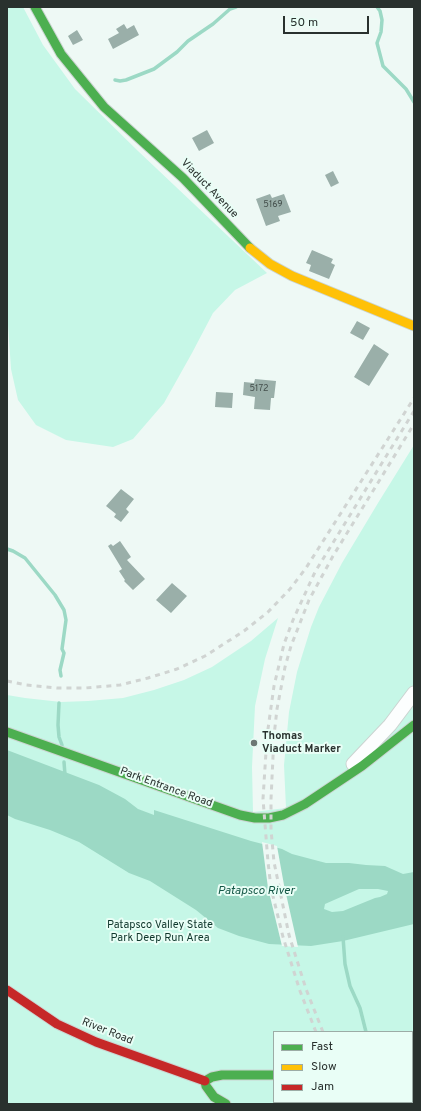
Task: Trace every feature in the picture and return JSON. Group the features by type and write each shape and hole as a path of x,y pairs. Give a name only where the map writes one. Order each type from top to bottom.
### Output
{"street":[{"name":"Viaduct Avenue","path":"36,7 62,54 81,80 104,107 183,178 252,250 270,264 292,276 414,326"},
{"name":"Park Entrance Road","path":"322,793 357,760 390,725 414,693"},
{"name":"Park Entrance Road","path":"7,732 240,815 255,818 269,818 283,815 295,810 322,793 362,766 414,725"},
{"name":"River Road","path":"7,990 57,1024 96,1042 205,1081"},
{"path":"226,1104 214,1097 206,1086 205,1081 212,1077 222,1075 273,1076"}],"green space":[{"path":"7,7 23,7 43,45 75,89 267,273 235,290 213,313 164,403 133,439 113,447 66,440 36,425 18,400 11,369 7,309"},
{"name":"Patapsco Valley State Park Deep Run Area","path":"414,445 414,1085 413,1086 413,1031 273,1031 273,1103 374,1103 7,1104 7,695 61,702 123,698 154,690 184,680 212,667 251,641 278,618 265,659 255,706 252,767 253,812 286,808 284,765 289,712 297,672 319,607 342,563"}],"water":[{"name":"Patapsco River","path":"7,750 99,785 125,799 138,809 154,815 154,810 251,841 282,849 292,854 326,863 385,866 403,874 414,872 414,924 343,941 311,946 269,944 239,936 218,928 196,910 150,881 129,873 79,842 7,815","holes":["359,889 378,889 388,891 387,894 343,911 332,912 324,909 325,904"]}],"pier":[{"path":"262,842 277,846 298,947 282,946 268,888"}],"building":[{"path":"124,24 127,29 134,25 139,35 113,49 108,39 119,33 116,29"},
{"path":"77,30 83,40 73,45 68,36"},
{"path":"207,130 214,143 199,151 192,138"},
{"path":"333,171 339,183 331,187 325,175"},
{"path":"270,194 272,198 284,194 291,212 278,216 280,221 266,226 256,199"},
{"path":"312,250 333,259 331,263 335,265 329,279 309,271 311,265 306,263"},
{"path":"357,321 370,328 363,340 350,333"},
{"path":"374,344 389,354 369,386 354,377"},
{"path":"255,379 276,381 274,398 271,398 270,410 254,409 255,397 243,395 244,382 254,383"},
{"path":"216,392 233,393 232,408 215,407"},
{"path":"121,489 134,499 126,509 129,512 121,522 114,517 116,514 106,506"},
{"path":"120,541 131,557 127,560 145,579 133,590 124,581 125,580 119,571 122,569 108,546 111,544 113,546"},
{"path":"172,583 187,596 171,613 156,600"}],"waterway":[{"path":"115,80 126,80 154,69 177,52 188,41 213,24 230,9 236,7"},
{"path":"377,7 380,11 382,20 381,32 377,43 383,66 406,89 414,102"},
{"path":"7,549 25,558 55,595 64,610 66,620 62,649 64,653 60,670 61,676"},
{"path":"59,703 58,725 59,737 62,745"},
{"path":"64,762 65,775"},
{"path":"343,937 345,964 350,986 360,1008 366,1031"}],"railway":[{"path":"7,681 26,685 57,688 85,688 120,685 177,669 205,656 244,631 268,612 290,589 306,568 414,398"},
{"path":"316,1031 300,991 283,937 271,888 263,799 267,736 274,686 284,644 293,620 315,572 414,411"},
{"path":"323,1031 306,989 289,935 274,862 271,830 271,799 277,709 285,667 291,646 309,600 333,556 414,424"}],"traffic: fast":[{"path":"35,7 61,54 104,107 183,178 250,248"},
{"path":"7,732 240,815 255,818 269,818 283,815 305,804 362,766 414,725"},
{"path":"205,1081 212,1077 222,1075 273,1075"},
{"path":"205,1081 206,1086 214,1097 226,1104"}],"traffic: slow":[{"path":"250,248 270,264 292,276 414,326"}],"traffic: jam":[{"path":"7,990 57,1024 96,1042 205,1081"}],"place":[{"name":"Thomas Viaduct Marker","path":"254,743"}]}
